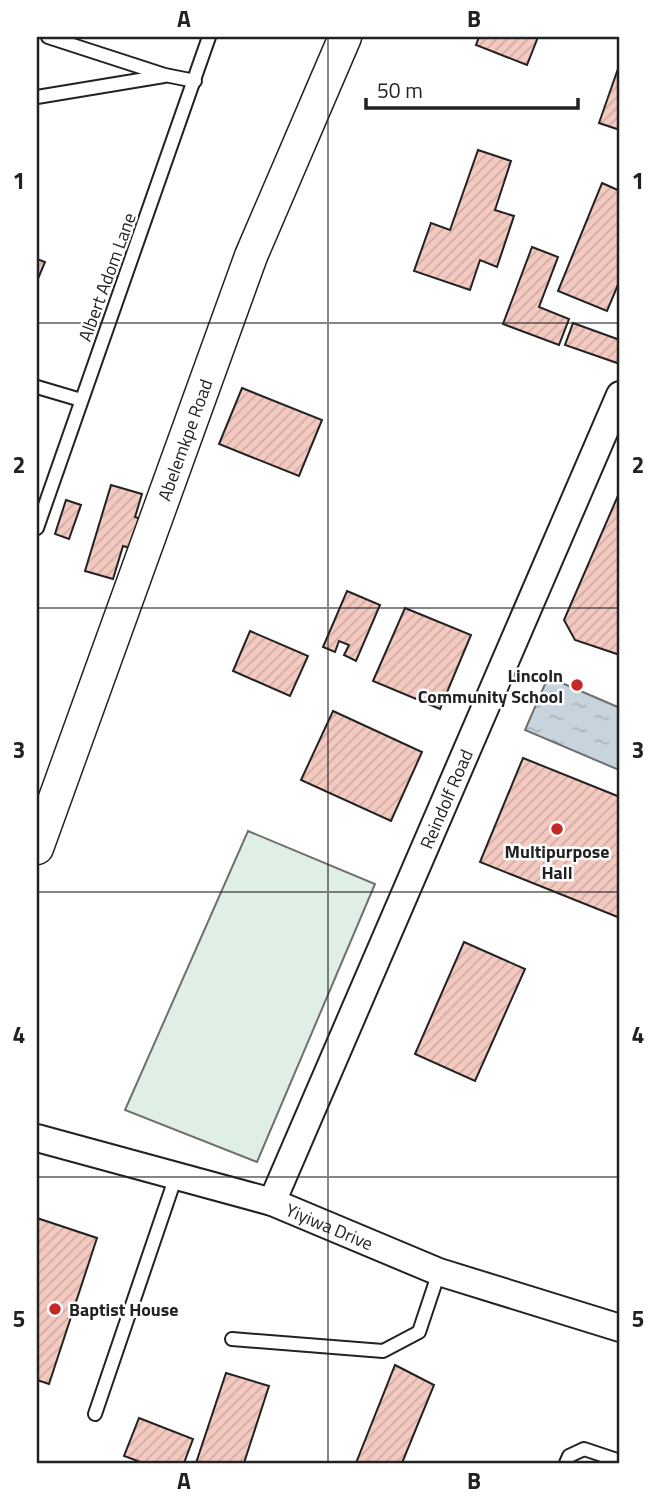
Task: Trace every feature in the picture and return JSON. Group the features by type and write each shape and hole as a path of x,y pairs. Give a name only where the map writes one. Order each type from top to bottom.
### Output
{"street":[{"name":"Abelemkpe Road","path":"37,848 251,256 345,37"},
{"name":"Reindolf Road","path":"272,1202 620,395"},
{"name":"Yiyiwa Drive","path":"37,1138 272,1202 439,1272 620,1328"}],"lane":[{"path":"48,37 165,75 195,81"},
{"name":"Albert Adom Lane","path":"37,528 209,37"},
{"path":"37,97 165,75"},
{"path":"37,387 81,400"},
{"path":"95,1414 176,1176"},
{"path":"232,1339 383,1351 419,1332 439,1272"},
{"path":"566,1463 569,1455 584,1449 620,1461"}],"green space":[{"path":"248,831 375,884 257,1162 125,1110"}],"water":[{"path":"548,677 620,708 619,770 525,730"}],"building":[{"path":"479,37 538,37 527,65 476,45"},
{"path":"620,63 620,130 599,123"},
{"path":"478,150 511,161 495,210 514,216 497,267 480,260 470,290 414,271 431,223 450,230"},
{"path":"602,183 620,191 620,280 607,311 558,291"},
{"path":"532,247 558,257 539,307 569,319 559,345 503,324"},
{"path":"37,259 45,262 37,281"},
{"path":"573,323 620,340 620,364 565,345"},
{"path":"242,388 322,420 299,476 219,444"},
{"path":"111,485 142,494 135,517 145,520 137,550 123,546 113,579 85,571"},
{"path":"620,491 620,655 575,640 564,620"},
{"path":"66,500 81,505 69,539 55,534"},
{"path":"347,591 380,605 356,661 344,655 349,645 339,641 335,652 323,647"},
{"path":"405,608 471,635 440,709 373,681"},
{"path":"250,631 308,656 290,696 233,671"},
{"path":"333,711 422,752 391,821 301,780"},
{"name":"Multipurpose Hall","path":"523,758 620,797 620,918 480,862"},
{"path":"464,942 525,969 475,1081 415,1054"},
{"name":"Baptist House","path":"37,1218 97,1238 49,1384 37,1380"},
{"path":"395,1365 434,1385 402,1463 356,1463"},
{"path":"226,1373 269,1386 244,1463 196,1463"},
{"path":"139,1418 193,1439 184,1463 143,1463 124,1456"}],"place":[{"name":"Lincoln Community School","path":"577,685"},
{"name":"Multipurpose Hall","path":"557,829"},
{"name":"Baptist House","path":"55,1309"}]}
